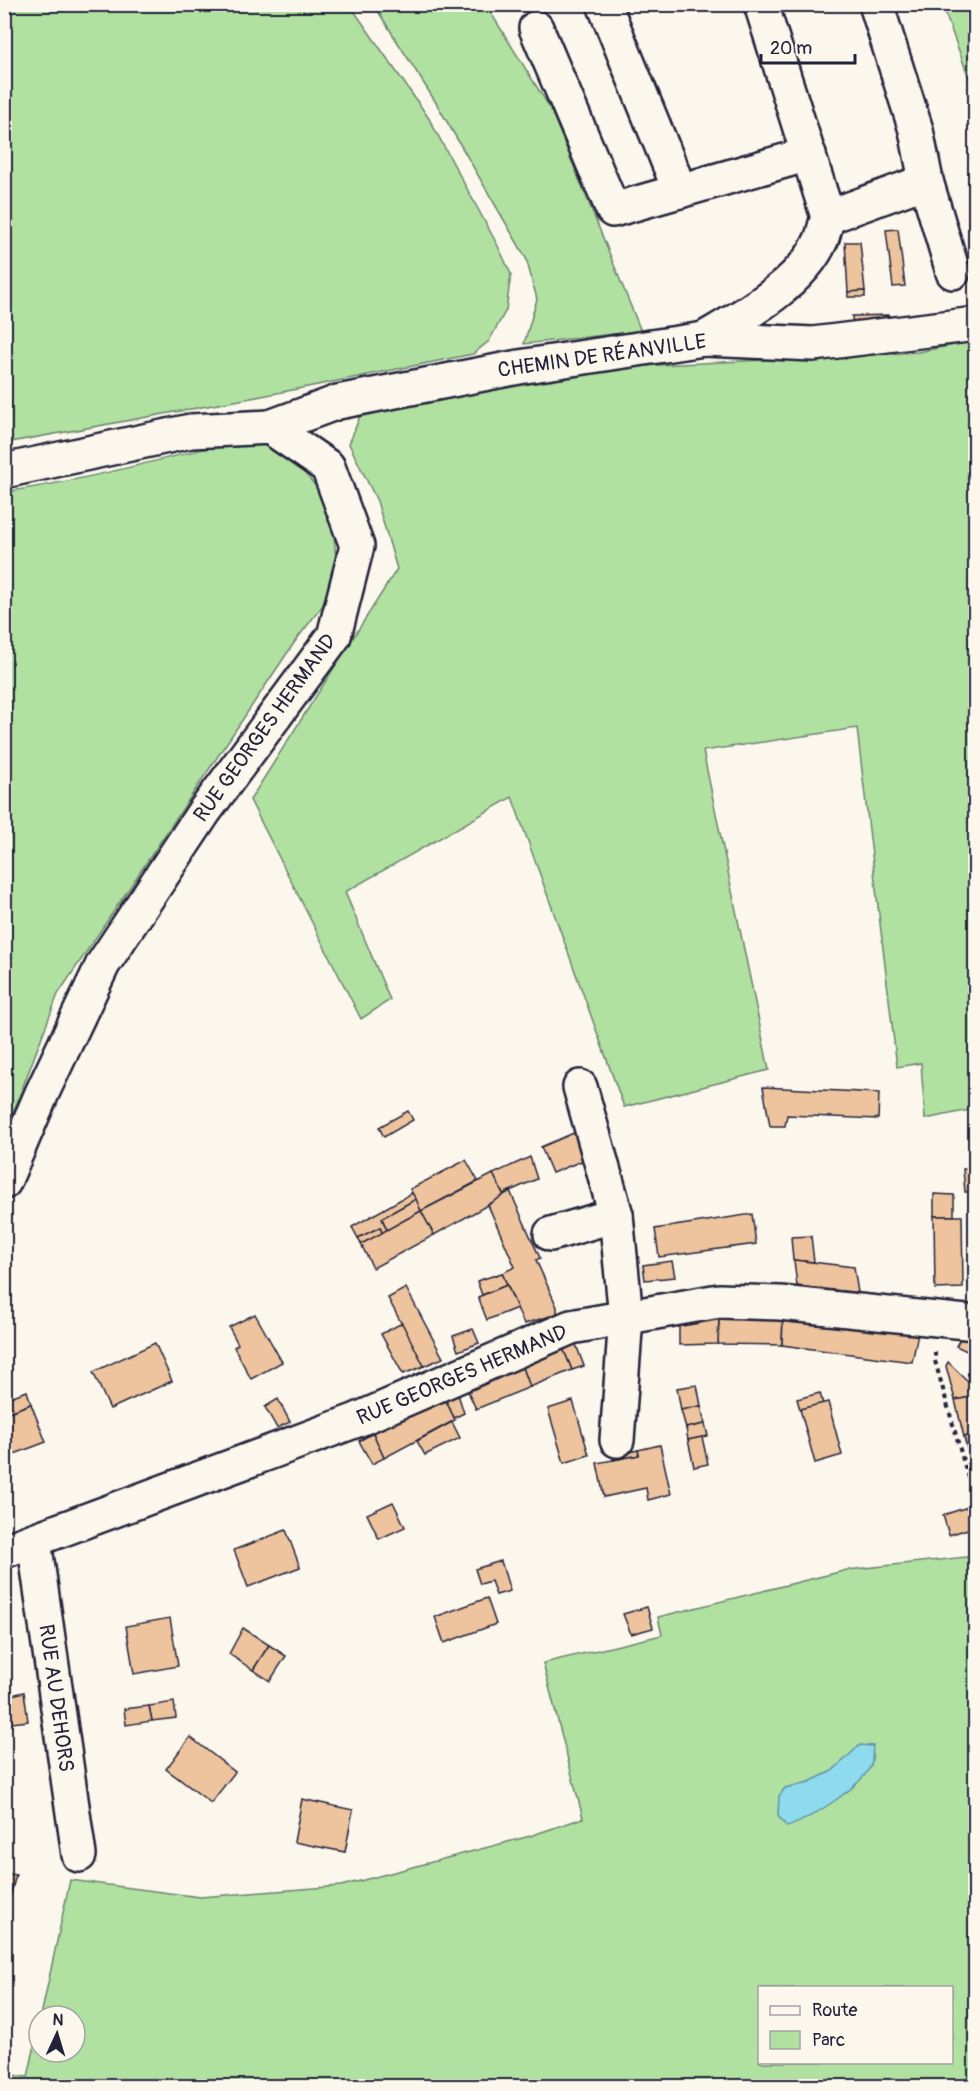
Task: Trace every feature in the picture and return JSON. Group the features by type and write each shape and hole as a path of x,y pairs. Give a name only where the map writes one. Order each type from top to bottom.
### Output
{"street":[{"path":"604,4 680,191"},
{"path":"704,339 758,307 804,267 821,240 828,217 761,4"},
{"path":"876,4 916,130 926,182 953,272"},
{"path":"536,28 613,210 808,154"},
{"path":"828,217 926,182"},
{"name":"CHEMIN DE RÉANVILLE","path":"270,427 338,402 519,367 704,339 813,344 975,324"},
{"path":"4,471 191,431 270,427"},
{"name":"RUE GEORGES HERMAND","path":"4,1182 42,1093 103,964 204,812 334,636 357,546 328,467 270,427"},
{"path":"580,1087 616,1215 626,1317 616,1440"},
{"path":"551,1234 616,1215"},
{"name":"RUE GEORGES HERMAND","path":"19,1546 357,1420 571,1327 719,1301 780,1303 975,1323"},
{"name":"RUE AU DEHORS","path":"19,1546 79,1855"}],"path":[{"path":"938,1321 935,1361 975,1506"}],"green space":[{"path":"119,4 350,5 428,117 511,274 506,310 489,341 473,354 262,396 5,443 5,5 100,5 104,11"},
{"path":"374,5 486,5 550,108 641,331 524,344 537,299 526,258 435,101"},
{"path":"942,5 975,5 975,94"},
{"path":"975,341 975,1109 925,1119 921,1063 897,1067 857,728 703,751 769,1070 624,1107 512,797 345,892 390,1000 361,1019 250,800 397,569 377,501 349,444 362,411 593,368 918,352"},
{"path":"235,441 270,446 296,463 320,491 333,523 337,572 327,600 296,640 58,994 5,1134 4,492 91,476"},
{"path":"975,1556 975,2086 5,2086 4,2074 28,2077 31,2064 87,2064 87,2004 44,2004 70,1880 200,1897 341,1886 530,1836 583,1818 543,1663 662,1635 658,1617 847,1570"}],"water":[{"path":"860,1745 873,1746 872,1763 866,1773 834,1801 787,1827 778,1816 779,1796 785,1788 809,1782 832,1771"}],"building":[{"path":"898,229 905,286 893,287 886,230"},
{"path":"845,242 860,242 865,291 848,292"},
{"path":"865,291 865,297 848,297 848,292"},
{"path":"889,315 890,323 853,325 852,316"},
{"path":"763,1087 879,1093 878,1119 787,1115 785,1126 770,1126"},
{"path":"408,1111 413,1120 384,1137 379,1127"},
{"path":"583,1129 594,1156 552,1173 541,1147"},
{"path":"530,1157 537,1179 503,1194 493,1174"},
{"path":"466,1160 478,1181 421,1211 410,1189"},
{"path":"976,1168 976,1192 965,1192 963,1169"},
{"path":"493,1174 504,1196 434,1235 421,1211"},
{"path":"510,1191 540,1258 536,1260 557,1307 557,1314 524,1324 502,1273 515,1267 488,1205"},
{"path":"412,1193 416,1199 382,1218 387,1230 382,1233 380,1227 358,1238 352,1227"},
{"path":"934,1194 954,1195 954,1216 934,1216"},
{"path":"416,1199 421,1211 387,1230 382,1218"},
{"path":"421,1211 434,1235 373,1268 361,1244"},
{"path":"752,1214 756,1244 659,1257 655,1229"},
{"path":"934,1216 962,1216 963,1288 935,1289"},
{"path":"380,1227 382,1233 361,1244 358,1238"},
{"path":"811,1236 814,1262 793,1260 791,1237"},
{"path":"794,1260 854,1267 858,1293 797,1286"},
{"path":"672,1261 675,1277 645,1280 643,1265"},
{"path":"502,1273 507,1285 482,1295 477,1281"},
{"path":"507,1285 517,1308 487,1320 478,1297"},
{"path":"406,1288 443,1358 424,1366 388,1298"},
{"path":"255,1314 282,1362 251,1379 234,1347 238,1344 229,1327"},
{"path":"719,1317 783,1318 782,1345 718,1344"},
{"path":"719,1317 718,1344 679,1345 679,1324"},
{"path":"783,1318 918,1334 912,1362 782,1345"},
{"path":"402,1323 424,1366 403,1374 381,1334"},
{"path":"473,1329 479,1343 458,1351 453,1336"},
{"path":"960,1339 975,1340 973,1354 956,1346"},
{"path":"575,1342 584,1366 572,1370 562,1346"},
{"path":"155,1343 172,1381 110,1409 93,1372"},
{"path":"562,1346 572,1370 530,1387 521,1362"},
{"path":"521,1362 530,1387 476,1409 466,1387"},
{"path":"948,1362 976,1389 976,1396 955,1400 946,1366"},
{"path":"697,1385 701,1406 681,1410 677,1388"},
{"path":"27,1391 31,1404 4,1414 4,1399"},
{"path":"457,1391 464,1413 454,1418 444,1397"},
{"path":"820,1393 823,1404 800,1409 797,1399"},
{"path":"976,1396 976,1434 964,1437 955,1400"},
{"path":"444,1397 455,1420 384,1458 373,1433"},
{"path":"278,1399 290,1422 277,1428 265,1407"},
{"path":"573,1401 589,1455 564,1463 548,1409"},
{"path":"828,1402 842,1455 815,1463 800,1409"},
{"path":"31,1404 46,1442 4,1458 4,1414"},
{"path":"701,1406 705,1424 686,1428 681,1410"},
{"path":"452,1422 460,1438 425,1455 417,1441"},
{"path":"705,1424 708,1436 688,1440 686,1428"},
{"path":"373,1433 384,1458 372,1464 359,1441"},
{"path":"976,1434 976,1482 964,1437"},
{"path":"702,1437 708,1464 694,1467 688,1440"},
{"path":"660,1445 671,1494 648,1500 646,1488 604,1497 597,1463 639,1455 638,1450"},
{"path":"638,1450 639,1455 613,1460 613,1456"},
{"path":"393,1502 405,1527 379,1539 367,1514"},
{"path":"968,1507 974,1527 949,1535 943,1515"},
{"path":"286,1530 300,1567 248,1587 234,1550"},
{"path":"501,1561 510,1591 496,1595 491,1581 480,1584 475,1569"},
{"path":"487,1598 496,1624 444,1643 435,1617"},
{"path":"647,1607 653,1628 631,1634 623,1614"},
{"path":"170,1618 178,1666 134,1674 126,1626"},
{"path":"243,1628 269,1645 253,1670 229,1654"},
{"path":"269,1645 286,1656 270,1681 253,1670"},
{"path":"24,1692 28,1721 12,1723 8,1696"},
{"path":"174,1702 176,1718 152,1721 149,1706"},
{"path":"149,1706 152,1721 126,1725 124,1709"},
{"path":"190,1737 235,1772 211,1803 166,1769"},
{"path":"302,1799 353,1810 345,1852 294,1842"},
{"path":"4,1873 16,1875 4,1919"}]}
